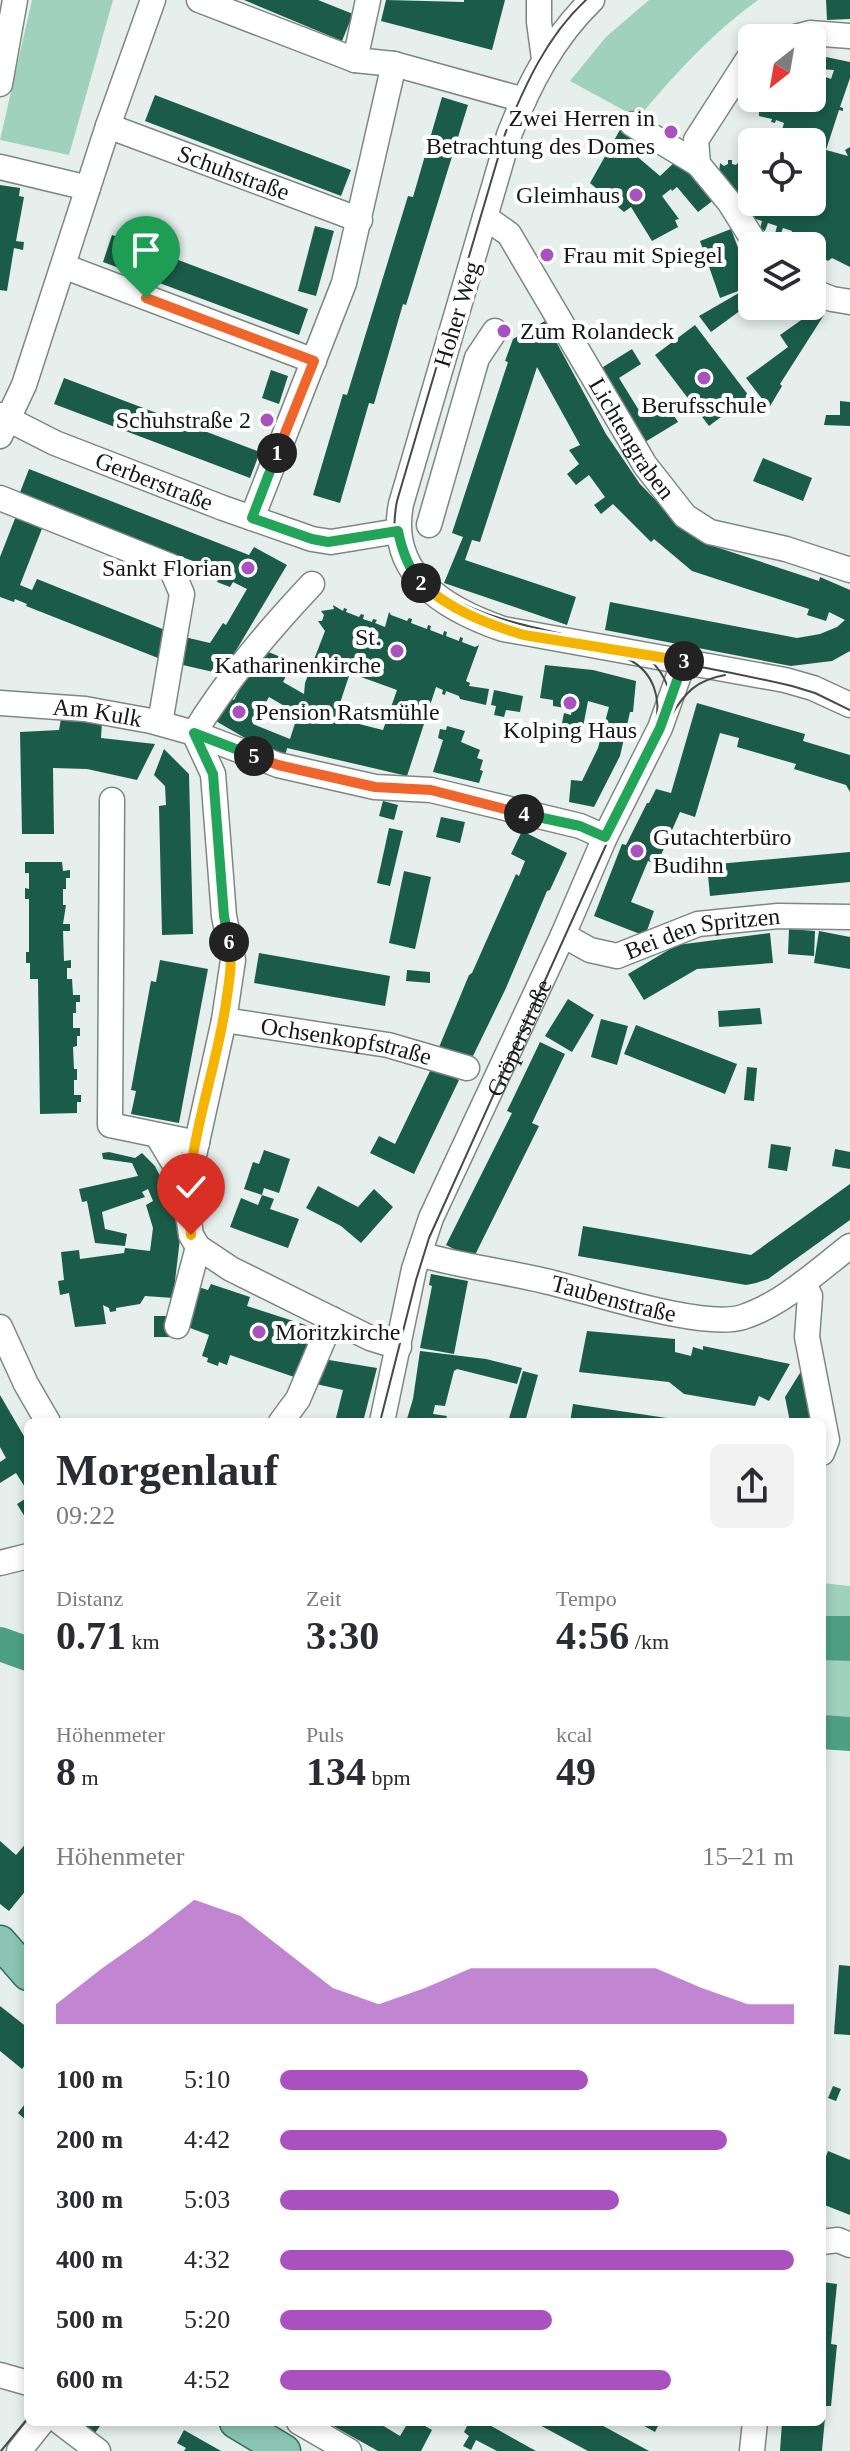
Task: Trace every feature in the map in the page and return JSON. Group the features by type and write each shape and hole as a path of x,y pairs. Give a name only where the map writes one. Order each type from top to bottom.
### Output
{"main road":[{"path":"0,1942 24,1965"},
{"path":"243,2426 284,2451"}],"street":[{"path":"0,83 15,0"},
{"path":"3,424 30,369 108,126 153,0"},
{"path":"199,0 355,60 394,64 524,100"},
{"path":"355,60 368,0"},
{"path":"539,0 544,59"},
{"name":"Hoher Weg","path":"592,0 544,59 503,152 401,504 398,531 401,550 412,573 452,606 480,621 524,635 684,661"},
{"path":"826,34 850,36"},
{"path":"252,518 344,283 394,64"},
{"path":"698,164 696,140 738,75"},
{"path":"632,124 698,164 730,203 748,232"},
{"name":"Schuhstraße","path":"108,126 360,220"},
{"path":"0,167 88,188"},
{"name":"Lichtengraben","path":"485,217 509,234 645,465 685,516 710,532 786,549 850,570"},
{"path":"63,266 314,361"},
{"path":"826,297 850,302"},
{"path":"429,525 477,358 495,331"},
{"name":"Gerberstraße","path":"3,424 312,539 328,542 398,531"},
{"path":"0,498 170,566 182,594 160,723"},
{"path":"312,584 257,643 220,691 194,733 213,774 224,916 233,960 224,1020 189,1178 187,1207 191,1235 198,1247 231,1269 370,1338 399,1347"},
{"path":"684,661 846,695"},
{"name":"Gröperstraße","path":"383,1418 419,1254 431,1218 563,935 605,837 660,728 684,661"},
{"name":"Am Kulk","path":"0,703 85,709 160,723 278,765 375,787 431,790 580,826 605,837"},
{"path":"112,800 110,1125 197,1143"},
{"name":"Bei den Spritzen","path":"563,935 590,950 617,956 698,924 778,916 850,917"},
{"name":"Ochsenkopfstraße","path":"224,1020 388,1045 467,1068"},
{"path":"157,1135 178,1170 189,1178"},
{"name":"Taubenstraße","path":"419,1254 546,1281 634,1305 714,1320 742,1317 803,1283 850,1246"},
{"path":"177,1326 198,1247"},
{"path":"803,1283 810,1296 807,1337 823,1418"},
{"path":"284,1418 298,1399 332,1319"},
{"path":"0,1327 46,1418"},
{"path":"0,1563 24,1557"},
{"path":"826,2242 838,2240 850,2245"},
{"path":"0,2375 24,2382"},
{"path":"19,2451 39,2426"},
{"path":"65,2426 98,2451"},
{"path":"306,2426 349,2451"},
{"path":"752,2451 755,2426"}],"shaded area":[{"path":"32,0 113,0 69,155 0,140"},
{"path":"649,0 758,0 694,55 638,118 570,81 606,37"},
{"path":"826,1583 850,1586 850,1720 826,1718"},
{"path":"826,1616 850,1616 850,1661 826,1660"}],"building":[{"path":"244,0 318,0 353,14 342,41"},
{"path":"386,0 505,0 492,50 381,21"},
{"path":"826,0 850,0 850,19 827,20"},
{"path":"826,57 850,62 850,78 840,107 843,111 839,110 826,150 826,128 783,128 784,123 771,122 772,119 759,116 759,112 826,112 826,77 831,79 834,70 826,69"},
{"path":"155,95 351,170 341,196 145,121"},
{"path":"442,97 468,105 374,404 369,403 340,503 313,495 408,196 413,197"},
{"name":"Gleimhaus","path":"621,128 641,139 633,153 660,176 677,160 715,199 698,212 677,187 671,189 662,196 679,219 675,220 678,227 652,241 631,207 624,212 590,183"},
{"path":"850,147 850,267 832,258 826,260 826,232 792,232 783,228 782,232 776,232 777,226 768,223 765,231 760,229 762,221 749,217 826,216 826,150 848,156 845,150"},
{"path":"732,160 732,164 738,163 738,201 719,174 720,163 724,166"},
{"path":"0,185 20,188 19,196 24,197 16,241 24,242 23,250 14,248 7,291 0,290"},
{"path":"315,226 334,231 316,296 298,291"},
{"path":"731,229 738,248 738,291 720,298 700,241"},
{"path":"112,235 308,309 299,335 103,262"},
{"path":"738,294 738,312 711,332 699,316"},
{"path":"801,320 821,320 780,384 782,386 769,408 746,378 788,347 780,335"},
{"path":"545,321 606,434 640,484 672,517 704,543 819,581 820,577 850,590 850,651 832,661 791,666 605,630 610,602 797,638 820,634 845,620 829,612 826,621 807,615 809,609 692,571 654,539 651,542 613,504 601,514 594,505 605,497 589,475 576,485 567,474 579,464 569,450 580,445 537,367 480,542 472,540 465,560 576,597 567,625 444,583 463,537 452,533 513,339"},
{"name":"Berufsschule","path":"695,325 749,396 709,426 655,355"},
{"path":"632,349 641,364 619,378 640,412 663,398 678,422 640,445 595,372"},
{"path":"271,370 288,376 279,404 262,398"},
{"path":"64,378 260,452 250,478 54,404"},
{"path":"840,401 850,402 850,426 824,425 826,415 840,415"},
{"path":"763,458 812,478 803,501 753,481"},
{"path":"29,469 249,555 254,547 287,565 222,674 174,663 15,599 14,602 0,597 0,557 16,516 19,495","holes":["38,503 217,570 216,574 220,576 217,582 230,587 233,582 247,589 226,625 223,623 210,643 180,636 37,579 32,590 20,585 43,526"]},
{"path":"333,605 359,617 364,615 363,619 377,620 375,623 385,627 389,612 407,621 412,619 411,623 427,629 428,625 431,626 430,630 443,635 444,631 447,632 446,636 459,641 460,637 463,638 462,642 475,647 479,645 466,681 470,683 469,686 489,689 486,705 460,699 446,691 445,695 442,694 443,690 436,687 407,776 287,748 285,757 243,740 245,738 214,720 229,697 234,700 261,649 293,662 283,682 304,694 305,683 325,631 318,621 322,621 324,615 321,611 334,609","holes":["350,673 397,690 383,730 335,718","269,697 298,714 290,739 253,724"]},
{"path":"545,665 593,670 636,681 633,712 630,712 620,756 594,807 569,802 571,780 582,781 598,748 609,707 588,701 580,743 559,738 564,713 571,715 572,709 553,706 553,700 540,698"},
{"path":"494,690 523,696 520,712 506,710 504,717 494,715 496,706 491,705"},
{"path":"697,703 805,734 803,741 850,755 850,792 846,785 794,769 796,764 737,747 739,738 720,733 695,817 680,812 657,864 648,861 631,902 654,911 645,936 594,916 622,844 626,845 647,803 656,789 671,793"},
{"path":"61,719 102,722 101,738 155,744 137,780 87,769 53,768 54,834 22,834 20,732 59,730"},
{"path":"447,726 465,731 461,742 480,750 477,758 483,760 480,770 483,771 479,783 433,772 443,740 438,738 440,729 446,730"},
{"path":"164,749 189,774 193,934 162,935 159,806 166,805 165,786 154,775"},
{"path":"383,801 398,805 394,820 379,816"},
{"path":"441,817 465,822 460,843 436,837"},
{"path":"389,828 403,831 390,886 377,883"},
{"path":"522,831 567,853 473,1056 437,1052 469,975 525,861 511,854"},
{"path":"850,852 850,882 710,896 707,865"},
{"path":"25,862 62,862 63,871 70,870 66,889 63,889 63,905 66,905 63,924 70,924 70,931 63,931 64,961 71,960 67,979 72,979 73,995 80,995 76,1013 73,1013 73,1028 80,1028 77,1046 73,1047 74,1069 77,1069 74,1095 81,1095 77,1113 40,1114 38,979 30,979 30,963 26,963 26,952 29,952 29,899 25,899 25,888 29,889 29,873 25,873"},
{"path":"404,871 431,877 415,949 389,943"},
{"path":"789,929 815,931 814,956 788,954"},
{"path":"819,931 850,937 850,969 814,963"},
{"path":"770,933 773,963 697,969 644,1000 628,974 677,945"},
{"path":"259,953 390,976 385,1006 254,983"},
{"path":"160,960 208,969 179,1123 131,1114 136,1091 131,1090 151,981 156,982"},
{"path":"407,970 430,972 430,983 406,981"},
{"path":"568,999 594,1015 572,1052 545,1036"},
{"path":"760,1008 762,1024 719,1027 718,1011"},
{"path":"601,1019 628,1026 617,1065 591,1057"},
{"path":"636,1025 737,1064 725,1094 624,1054"},
{"path":"540,1042 565,1054 532,1123 539,1126 473,1259 446,1245 512,1113 507,1111"},
{"path":"432,1067 459,1080 414,1174 370,1153 379,1136 395,1144"},
{"path":"747,1067 757,1068 754,1101 744,1100"},
{"path":"771,1144 791,1147 787,1171 768,1168"},
{"path":"835,1149 850,1152 850,1169 832,1166"},
{"path":"264,1150 290,1159 279,1193 264,1188 262,1195 244,1189 253,1162 259,1164"},
{"path":"102,1153 135,1158 142,1153 173,1193 181,1230 173,1298 145,1296 140,1304 110,1312 103,1305 106,1324 75,1327 69,1293 60,1295 58,1281 64,1280 61,1252 79,1250 80,1259 124,1253 125,1248 150,1251 153,1228 146,1205 153,1201 148,1189 142,1192 145,1197 102,1212 105,1229 127,1234 125,1246 95,1243 87,1201 82,1202 79,1189 138,1176 132,1163 103,1159"},
{"path":"850,1184 850,1220 768,1279 756,1283 746,1285 578,1256 583,1226 751,1255"},
{"path":"318,1186 358,1207 374,1189 393,1207 361,1243 341,1226 306,1208"},
{"path":"262,1195 274,1199 270,1209 299,1219 288,1248 230,1227 241,1198 258,1205"},
{"path":"431,1274 468,1281 454,1354 420,1348 432,1286 429,1285"},
{"name":"Moritzkirche","path":"211,1284 250,1297 247,1306 318,1329 300,1379 230,1355 227,1365 207,1362 208,1358 202,1356 209,1335 182,1325 195,1286 208,1290"},
{"path":"154,1316 174,1316 174,1337 154,1337"},
{"path":"587,1331 675,1339 675,1352 691,1356 693,1347 703,1350 703,1346 790,1364 769,1401 759,1396 755,1406 684,1394 669,1382 579,1372"},
{"path":"420,1351 486,1359 522,1368 517,1384 457,1369 445,1406 435,1405 433,1414 446,1418 407,1418"},
{"path":"323,1359 377,1368 364,1418 336,1418 343,1390 316,1384"},
{"path":"808,1360 821,1418 789,1418 785,1397"},
{"path":"523,1371 538,1375 526,1418 509,1418"},
{"path":"0,1395 24,1436 24,1486 16,1473 0,1483 0,1462 6,1458 0,1447"},
{"path":"573,1404 667,1418 571,1418"},
{"path":"24,1500 24,1515 17,1504"},
{"path":"0,1841 16,1855 24,1846 24,1893 9,1911 0,1904"},
{"path":"839,1965 850,1966 850,2035 834,2034"},
{"path":"0,2006 24,2025 24,2066 22,2069 0,2051"},
{"path":"833,2086 841,2089 836,2101 828,2098"},
{"path":"828,2151 850,2160 850,2215 826,2206"},
{"path":"826,2283 837,2284 831,2344 837,2345 831,2406 826,2406"},
{"path":"84,2426 100,2426 93,2436"},
{"path":"333,2426 384,2426 400,2436 406,2426 425,2426 432,2430 421,2451 378,2451"},
{"path":"467,2426 491,2426 536,2451 497,2451 476,2440 471,2450 463,2446 469,2436 464,2432"},
{"path":"541,2426 603,2426 649,2451 588,2451"},
{"path":"644,2426 658,2426 655,2432"},
{"path":"782,2426 824,2426 822,2451 780,2451"},
{"path":"184,2430 221,2451 184,2451 186,2448 177,2443"}],"waterway":[{"path":"0,1644 24,1653"},
{"path":"826,1732 850,1734"}],"tram line":[{"path":"586,0 549,45 529,80 505,134 397,501 396,545 411,579 438,604 474,623 515,636 675,662 792,686 850,710"},
{"path":"446,595 488,614 562,634"},
{"path":"381,1418 429,1238 615,825 667,721 670,703 668,686 647,657"},
{"path":"628,659 644,671 654,687 657,706 655,726"},
{"path":"671,716 693,688 725,675"},
{"path":"1,2451 24,2423"}],"place":[{"name":"Zwei Herren in Betrachtung des Domes","path":"671,132"},
{"name":"Gleimhaus","path":"636,195"},
{"name":"Frau mit Spiegel","path":"547,255"},
{"name":"Zum Rolandeck","path":"504,331"},
{"name":"Berufsschule","path":"704,378"},
{"name":"Schuhstraße 2","path":"267,420"},
{"name":"Sankt Florian","path":"248,568"},
{"name":"St. Katharinenkirche","path":"397,651"},
{"name":"Kolping Haus","path":"570,703"},
{"name":"Pension Ratsmühle","path":"239,712"},
{"name":"Gutachterbüro Budihn","path":"637,851"},
{"name":"Moritzkirche","path":"259,1332"}],"route":[{"path":"146,298 314,361 252,518 328,542 398,531 401,550 420,582 452,606 480,621 524,635 684,661 660,728 605,837 580,826 431,790 375,787 278,765 194,733 213,774 224,916 233,960 224,1020 189,1178 187,1207 191,1235"}]}
